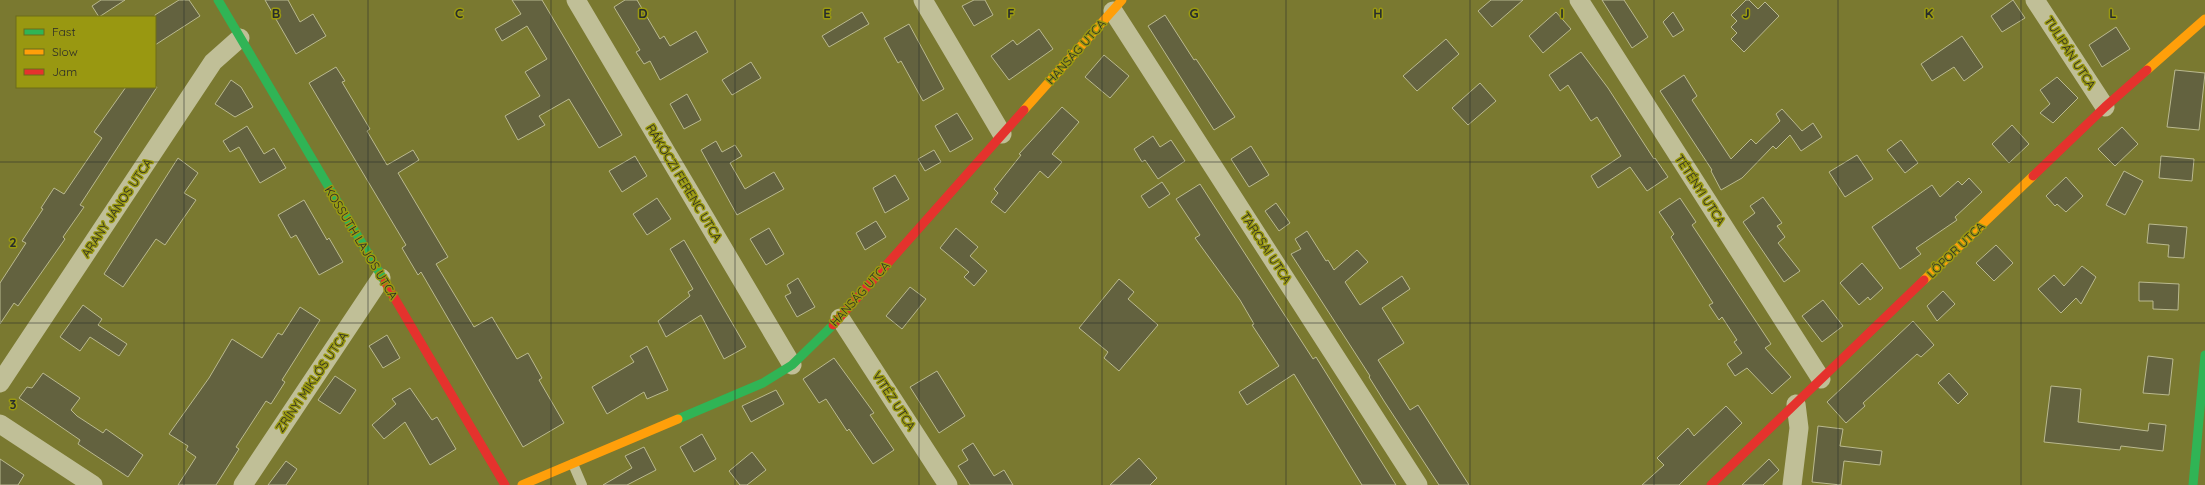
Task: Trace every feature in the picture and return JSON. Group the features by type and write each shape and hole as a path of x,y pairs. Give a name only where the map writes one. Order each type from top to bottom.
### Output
{"street":[{"name":"KOSSUTH LAJOS UTCA","path":"218,0 381,278 505,485"},
{"name":"RÁKÓCZI FERENC UTCA","path":"576,0 792,365"},
{"path":"923,0 1002,134"},
{"name":"TÉTÉNYI UTCA","path":"1579,0 1821,379"},
{"name":"TULIPÁN UTCA","path":"2035,0 2105,107"},
{"name":"HANSÁG UTCA","path":"522,485 763,383 792,365 840,318 1118,5"},
{"name":"TARCSAI UTCA","path":"1118,5 1418,485"},
{"name":"LŐPOR UTCA","path":"1711,485 2105,107 2205,19"},
{"name":"ARANY JÁNOS UTCA","path":"0,383 213,62 240,38"},
{"name":"ZRÍNYI MIKLÓS UTCA","path":"243,485 381,278"},
{"name":"VITÉZ UTCA","path":"840,318 948,485"},
{"path":"2194,485 2205,355"},
{"path":"1792,485 1799,428 1796,404"},
{"path":"0,424 93,485"}],"lane":[{"path":"573,464 582,485"}],"building":[{"path":"101,0 125,0 101,16 98,16 92,6"},
{"path":"179,0 189,0 200,16 156,44 155,15"},
{"path":"265,0 288,0 300,22 313,14 326,36 296,54"},
{"path":"512,0 542,0 622,135 599,148 569,99 539,116 545,125 518,140 505,116 540,96 525,72 547,59 527,26 502,41 495,29 521,14"},
{"path":"625,0 637,0 660,39 664,36 670,46 696,31 708,52 660,80 650,61 644,64 636,52 640,50 614,7"},
{"path":"974,0 985,0 993,15 974,26 962,6"},
{"path":"1491,0 1523,0 1492,27 1478,11"},
{"path":"1602,0 1624,0 1648,37 1632,48"},
{"path":"1746,0 1749,0 1758,9 1765,2 1779,16 1744,52 1731,39 1737,33 1731,27 1737,21 1731,15"},
{"path":"2013,0 2025,18 2002,32 1991,16"},
{"path":"862,12 869,24 829,47 822,36"},
{"path":"1556,12 1571,29 1543,53 1529,36"},
{"path":"1673,12 1684,30 1673,37 1663,22"},
{"path":"1165,15 1194,60 1196,59 1235,117 1214,130 1148,26"},
{"path":"909,24 944,89 923,101 901,61 898,63 884,38"},
{"path":"2116,27 2130,49 2102,67 2089,45"},
{"path":"1039,29 1053,49 1009,80 991,56 1013,40 1017,45"},
{"path":"1962,36 1983,67 1964,81 1954,67 1932,81 1921,64"},
{"path":"1446,39 1459,54 1417,91 1403,76"},
{"path":"1581,52 1608,88 1654,159 1655,158 1668,177 1647,191 1630,167 1598,188 1591,176 1621,156 1597,117 1591,121 1568,85 1560,91 1549,75"},
{"path":"1104,55 1129,76 1110,98 1085,77"},
{"path":"751,62 761,78 732,95 722,80"},
{"path":"336,67 345,81 342,82 370,129 367,131 387,165 413,150 419,160 398,173 448,257 436,264 474,327 492,317 517,359 528,353 542,378 539,380 564,423 523,447 421,272 418,275 402,248 406,245 309,83"},
{"path":"2175,70 2205,73 2199,130 2167,127"},
{"path":"1684,75 1697,96 1692,100 1731,159 1751,139 1756,144 1780,121 1776,114 1782,109 1802,131 1813,123 1822,137 1801,151 1790,135 1776,149 1773,146 1742,178 1721,190 1711,171 1712,170 1660,91"},
{"path":"2057,77 2078,98 2053,123 2040,113 2050,104 2040,90"},
{"path":"231,80 241,87 253,107 235,117 215,104"},
{"path":"1480,83 1496,101 1468,125 1452,108"},
{"path":"157,87 80,205 84,207 63,237 65,239 18,306 14,303 0,324 0,283 26,243 22,241 43,209 41,208 54,188 64,194 102,138 94,132 125,88"},
{"path":"687,94 701,120 684,129 670,104"},
{"path":"1062,107 1079,122 1052,154 1062,162 1048,178 1040,171 1005,213 991,202 998,193 994,189 1021,155 1019,154"},
{"path":"957,113 973,139 950,152 935,126"},
{"path":"2012,125 2029,144 2009,163 1992,144"},
{"path":"247,126 264,154 274,148 286,168 260,183 239,147 230,152 223,141"},
{"path":"2122,127 2138,144 2115,166 2098,149"},
{"path":"1153,136 1160,147 1171,140 1185,161 1158,179 1145,160 1142,162 1134,149"},
{"path":"1901,140 1918,163 1905,173 1887,150"},
{"path":"716,141 722,152 735,145 742,156 730,163 745,189 774,172 784,189 737,215 701,150"},
{"path":"1251,146 1269,175 1249,187 1231,159"},
{"path":"934,150 941,162 925,171 918,159"},
{"path":"1857,155 1873,179 1845,197 1829,172"},
{"path":"635,156 647,176 622,192 609,171"},
{"path":"2161,156 2194,159 2192,181 2159,178"},
{"path":"178,158 198,173 184,193 196,200 165,245 156,239 123,287 104,274"},
{"path":"2124,171 2143,181 2125,215 2106,205"},
{"path":"895,175 909,199 885,213 873,188"},
{"path":"2066,177 2083,196 2066,212 2057,204 2055,206 2046,196"},
{"path":"1969,178 1982,192 1955,217 1957,220 1916,248 1921,254 1900,269 1872,227 1932,185 1940,197 1958,181 1962,185"},
{"path":"1162,182 1170,194 1149,208 1141,196"},
{"path":"1200,184 1313,359 1316,357 1396,485 1362,485 1294,374 1247,405 1239,392 1279,366 1252,325 1254,324 1240,300 1195,238 1200,235 1176,199"},
{"path":"1763,197 1782,223 1777,226 1785,237 1778,243 1800,271 1784,282 1743,222 1755,213 1750,206"},
{"path":"657,198 671,219 647,235 633,214"},
{"path":"1680,198 1696,222 1692,225 1771,344 1765,348 1791,377 1772,394 1747,368 1735,376 1727,364 1742,353 1734,342 1737,340 1722,317 1719,320 1709,305 1713,303 1671,237 1674,234 1659,212"},
{"path":"304,200 327,240 329,238 343,262 319,275 296,235 291,238 278,215"},
{"path":"1276,203 1290,223 1279,231 1265,211"},
{"path":"876,221 886,237 865,250 856,233"},
{"path":"2149,224 2187,227 2184,258 2168,257 2169,245 2147,243"},
{"path":"769,228 784,254 766,265 750,239"},
{"path":"956,228 978,247 970,256 987,271 974,286 964,277 969,272 940,248"},
{"path":"1307,231 1326,261 1328,260 1334,270 1357,250 1368,262 1345,282 1360,305 1402,276 1410,289 1382,308 1404,343 1378,360 1410,410 1418,405 1469,485 1439,485 1384,401 1369,377 1370,376 1291,254 1301,249 1295,239"},
{"path":"684,240 746,347 724,359 701,315 666,337 658,321 690,296 688,292 693,289 670,249"},
{"path":"1996,245 2013,263 1994,281 1976,263"},
{"path":"1862,263 1883,288 1870,300 1868,297 1859,305 1840,283"},
{"path":"2082,266 2096,277 2081,304 2076,298 2061,313 2038,289 2054,275 2064,286"},
{"path":"798,278 815,307 797,317 785,296 791,293 787,285"},
{"path":"1119,279 1134,292 1128,299 1158,325 1119,371 1104,358 1108,352 1079,328"},
{"path":"2139,282 2179,284 2178,310 2153,309 2153,301 2139,301"},
{"path":"910,287 926,299 902,329 886,316"},
{"path":"1943,291 1955,304 1937,321 1927,306"},
{"path":"1823,300 1843,326 1822,342 1802,316"},
{"path":"83,305 102,319 98,325 127,344 119,356 90,337 80,351 60,337"},
{"path":"300,307 320,320 282,380 285,382 271,404 266,401 236,447 239,449 216,485 178,485 196,457 186,450 188,446 169,434 209,378 232,339 262,358 278,333 282,335"},
{"path":"1913,321 1934,345 1921,357 1917,354 1863,403 1865,406 1846,423 1827,402"},
{"path":"387,335 400,358 383,368 369,346"},
{"path":"647,346 668,390 647,399 644,392 607,414 592,387 634,362 630,356"},
{"path":"2148,356 2173,359 2169,395 2143,393"},
{"path":"834,358 874,413 870,415 894,450 873,464 849,429 847,431 826,399 819,403 803,379"},
{"path":"937,371 965,416 939,433 910,387"},
{"path":"43,373 80,398 71,410 77,416 103,433 106,429 143,455 128,477 78,444 80,440 19,398 27,387 32,388"},
{"path":"1949,373 1968,394 1958,404 1938,383"},
{"path":"335,376 356,390 340,414 318,400"},
{"path":"2051,386 2081,389 2078,422 2148,431 2149,423 2166,425 2163,451 2121,446 2120,450 2044,442"},
{"path":"410,388 432,420 437,417 456,449 430,465 405,422 384,439 372,425 396,404 392,399"},
{"path":"776,390 784,404 751,422 742,406"},
{"path":"1726,406 1742,423 1679,485 1642,485 1664,465 1657,458 1688,428 1694,436"},
{"path":"1818,426 1843,429 1840,446 1882,451 1880,465 1844,461 1841,485 1812,482"},
{"path":"702,434 716,459 694,472 680,447"},
{"path":"973,443 994,476 1004,470 1013,485 970,485 958,466 968,460 962,450"},
{"path":"644,447 656,470 627,485 603,485 632,468 625,456"},
{"path":"752,452 766,470 747,485 740,485 729,471"},
{"path":"1139,458 1157,478 1150,485 1110,485"},
{"path":"0,459 24,475 18,485 0,485"},
{"path":"1769,459 1779,470 1763,485 1742,485"},
{"path":"286,461 297,469 286,485 268,485"}],"traffic: fast":[{"path":"218,0 385,282"},
{"path":"678,419 763,383 792,365 833,325"},
{"path":"2193,485 2205,355"}],"traffic: slow":[{"path":"1024,110 1122,0"},
{"path":"2147,70 2205,19"},
{"path":"1924,280 2033,176"},
{"path":"522,485 678,419"}],"traffic: jam":[{"path":"2033,176 2105,107 2147,70"},
{"path":"833,325 1024,110"},
{"path":"1711,485 1924,280"},
{"path":"385,282 505,485"}]}
